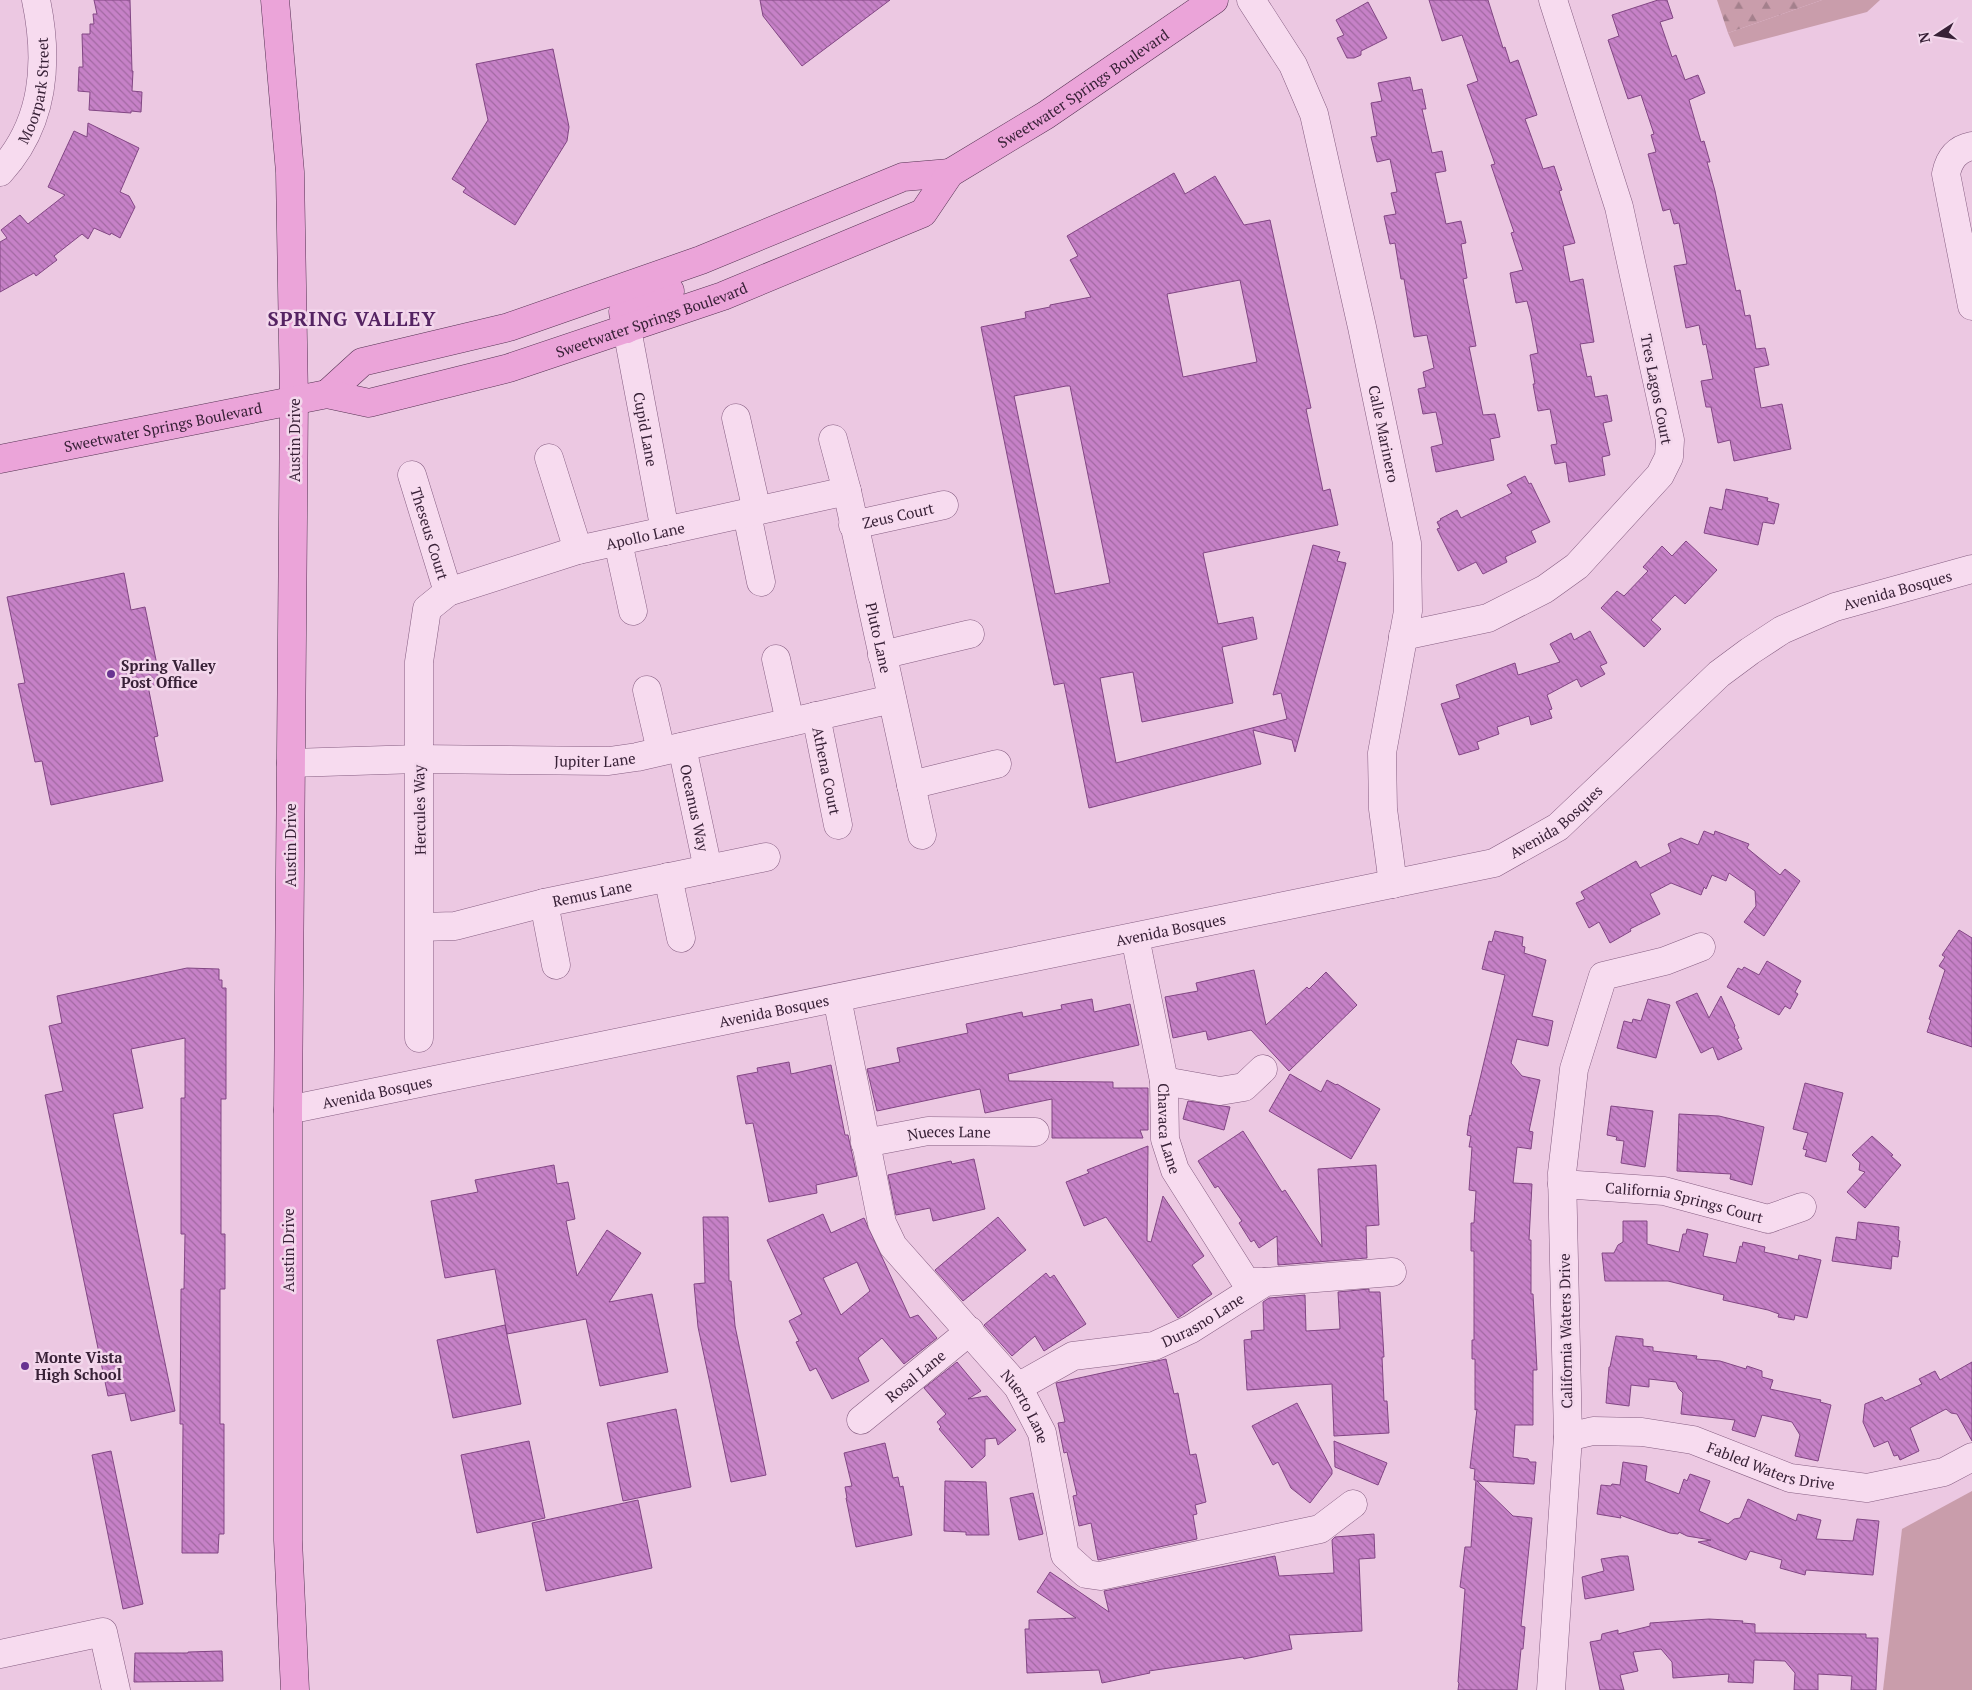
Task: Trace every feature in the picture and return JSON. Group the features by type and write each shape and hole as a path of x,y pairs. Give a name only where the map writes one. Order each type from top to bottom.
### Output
{"main road":[{"name":"Austin Drive","path":"275,0 290,172 294,399 288,1110 288,1540 295,1690"},
{"name":"Sweetwater Springs Boulevard","path":"0,459 326,394 368,403 509,368 723,296 923,213 950,174 1046,115 1214,0"},
{"name":"Sweetwater Springs Boulevard","path":"326,394 362,362 509,326 701,260 903,177 950,174"},
{"path":"627,328 623,312 636,302 675,289 701,260"}],"street":[{"name":"Moorpark Street","path":"0,172 26,134 39,93 43,71 43,48 36,0"},
{"name":"Calle Marinero","path":"1250,0 1292,65 1314,114 1362,327 1407,543 1408,611 1382,753 1383,809 1393,884"},
{"name":"Tres Lagos Court","path":"1403,636 1488,618 1546,589 1583,559 1660,475 1669,457 1670,440 1619,207 1553,0"},
{"path":"1972,146 1958,151 1952,157 1946,174 1972,306"},
{"name":"Cupid Lane","path":"627,328 665,531"},
{"path":"736,418 752,512 761,582"},
{"name":"Pluto Lane","path":"833,439 847,490 853,525 922,835"},
{"path":"549,458 578,550"},
{"name":"Theseus Court","path":"412,475 448,592"},
{"name":"Apollo Lane","path":"448,592 578,550 847,490"},
{"name":"Zeus Court","path":"853,525 944,505"},
{"path":"618,542 633,611"},
{"name":"Avenida Bosques","path":"288,1110 1494,863 1558,827 1720,674 1782,630 1835,607 1972,570"},
{"name":"Hercules Way","path":"419,1038 419,662 427,609 448,592"},
{"path":"882,655 970,634"},
{"path":"776,659 790,722"},
{"name":"Oceanus Way","path":"646,690 672,749 708,869"},
{"name":"Jupiter Lane","path":"291,763 418,758 609,761 672,749 892,699"},
{"name":"Athena Court","path":"816,716 838,825"},
{"path":"911,785 997,764"},
{"name":"Remus Lane","path":"420,927 455,926 544,903 766,857"},
{"path":"668,877 681,938"},
{"path":"544,903 556,965"},
{"name":"Chavaca Lane","path":"1135,937 1164,1081 1166,1139 1175,1170 1246,1282 1266,1282"},
{"name":"California Waters Drive","path":"1551,1690 1568,1436 1562,1184 1574,1069 1603,976 1665,961 1701,947"},
{"name":"Nuerto Lane","path":"837,998 882,1224 893,1246 1018,1386 1042,1433 1065,1555 1086,1574 1100,1576 1320,1529 1352,1504"},
{"path":"1164,1081 1220,1091 1244,1086 1263,1069"},
{"name":"Nueces Lane","path":"866,1143 928,1131 1035,1132"},
{"name":"California Springs Court","path":"1562,1184 1664,1191 1768,1219 1802,1207"},
{"name":"Durasno Lane","path":"1018,1386 1072,1356 1154,1346 1190,1329 1266,1282 1392,1272"},
{"name":"Rosal Lane","path":"861,1420 970,1331"},
{"name":"Fabled Waters Drive","path":"1568,1436 1593,1431 1642,1432 1693,1440 1790,1478 1867,1488 1944,1472 1972,1457"},
{"path":"0,1654 103,1632 116,1690"}],"green space":[{"path":"1717,0 1822,0 1728,33"},
{"path":"1822,0 1880,0 1867,12 1734,47 1728,33"},
{"path":"1972,1491 1972,1690 1883,1690 1902,1529"}],"building":[{"path":"94,0 130,0 132,91 142,92 141,112 89,110 90,92 78,91 79,67 83,67 82,34 90,34 90,24 94,24 93,14 97,14"},
{"path":"760,0 890,0 802,66 763,16"},
{"path":"1429,0 1488,0 1503,48 1505,47 1510,63 1518,60 1537,115 1525,119 1543,169 1554,166 1562,190 1559,191 1575,243 1563,246 1570,282 1583,279 1594,342 1580,344 1587,377 1591,376 1595,397 1607,395 1612,421 1603,423 1610,455 1602,457 1605,475 1569,482 1566,462 1555,464 1551,445 1557,444 1550,409 1538,411 1533,384 1535,384 1530,355 1538,353 1531,316 1527,301 1516,303 1510,273 1523,270 1511,233 1514,232 1491,165 1495,164 1467,85 1478,81 1462,35 1442,41"},
{"path":"1658,0 1667,0 1673,18 1660,22 1672,57 1676,55 1685,80 1698,75 1705,93 1689,100 1701,142 1704,141 1710,162 1707,162 1736,291 1740,290 1745,316 1750,315 1756,349 1765,348 1769,365 1754,368 1761,408 1782,404 1791,449 1734,461 1730,440 1718,443 1711,407 1706,407 1701,381 1713,379 1706,344 1703,345 1699,325 1686,328 1674,266 1687,264 1679,223 1674,224 1670,209 1663,211 1648,154 1656,152 1651,135 1654,134 1641,95 1628,99 1608,40 1619,36 1612,15"},
{"path":"1368,2 1387,38 1361,51 1361,55 1347,58 1337,38 1344,35 1336,20"},
{"path":"553,49 569,127 567,141 515,225 463,192 466,188 452,179 488,120 476,64"},
{"path":"1410,77 1413,91 1422,89 1426,109 1422,109 1432,153 1442,151 1446,171 1435,173 1446,224 1461,221 1466,243 1461,244 1467,278 1463,279 1476,346 1469,347 1483,415 1495,414 1500,437 1490,439 1494,460 1436,472 1431,447 1443,444 1436,412 1423,414 1418,389 1426,387 1423,372 1434,368 1427,335 1414,337 1404,279 1401,279 1395,243 1390,244 1384,216 1396,214 1391,193 1397,192 1390,159 1377,162 1371,137 1377,136 1371,103 1382,101 1378,83"},
{"path":"88,123 139,148 120,192 129,196 135,207 120,238 94,228 88,239 82,234 54,256 57,260 36,276 34,273 0,292 0,242 7,238 1,230 20,215 28,224 65,195 48,187 74,131 87,137"},
{"path":"1174,173 1185,194 1215,176 1244,225 1270,220 1311,408 1306,409 1323,491 1330,489 1338,525 1203,553 1218,624 1253,617 1257,639 1222,647 1233,703 1142,722 1133,672 1100,678 1116,763 1287,719 1281,693 1273,695 1313,545 1340,552 1337,561 1346,563 1295,752 1292,740 1253,730 1261,764 1089,808 1064,683 1054,685 981,327 1026,318 1025,312 1091,297 1070,260 1078,256 1067,236","holes":["1240,280 1257,362 1183,377 1167,294","1070,386 1110,583 1055,594 1014,396"]},
{"path":"1525,476 1529,484 1531,483 1550,522 1531,531 1536,542 1505,557 1507,562 1483,574 1476,562 1458,571 1437,529 1440,528 1437,522 1457,510 1461,518 1512,493 1507,485"},
{"path":"1726,489 1768,498 1767,501 1779,504 1774,524 1763,522 1758,545 1704,533 1710,507 1722,510"},
{"path":"1686,541 1717,570 1685,604 1675,595 1651,620 1661,629 1644,647 1601,608 1617,591 1624,596 1648,571 1643,567 1662,546 1672,556"},
{"path":"124,573 131,610 145,607 161,684 148,686 158,736 154,737 163,781 51,805 42,761 35,762 18,684 25,683 7,597"},
{"path":"1590,631 1607,663 1600,666 1605,674 1581,687 1577,679 1547,695 1552,709 1549,710 1552,718 1531,725 1529,716 1497,727 1499,734 1477,742 1479,749 1459,755 1441,704 1460,698 1456,685 1515,663 1518,675 1560,662 1550,644 1571,633 1574,640"},
{"path":"1704,831 1714,835 1715,831 1749,844 1747,848 1780,875 1785,869 1800,881 1764,936 1744,922 1756,906 1755,891 1729,873 1726,881 1712,875 1701,895 1671,883 1650,894 1660,914 1630,929 1631,931 1610,943 1599,922 1589,928 1576,903 1585,899 1581,892 1636,861 1640,868 1671,852 1668,844 1681,838 1698,845"},
{"path":"1959,930 1972,938 1972,1047 1927,1032 1931,1020 1929,1019 1945,970 1939,966 1945,957 1942,955"},
{"path":"1495,931 1523,937 1522,946 1525,947 1524,953 1546,960 1532,1016 1553,1021 1548,1046 1517,1039 1511,1063 1522,1076 1540,1080 1529,1131 1533,1132 1531,1149 1517,1147 1513,1183 1532,1184 1529,1240 1531,1240 1531,1294 1533,1294 1537,1370 1533,1370 1533,1425 1515,1425 1513,1457 1536,1462 1534,1484 1477,1481 1513,1516 1532,1518 1521,1626 1525,1627 1517,1690 1458,1690 1465,1589 1460,1587 1465,1547 1471,1547 1476,1480 1474,1480 1475,1469 1470,1468 1477,1409 1475,1410 1475,1359 1472,1359 1472,1340 1474,1340 1474,1251 1471,1251 1471,1223 1474,1223 1476,1191 1469,1190 1472,1147 1469,1147 1471,1136 1467,1135 1470,1115 1505,975 1482,969 1489,941 1492,942"},
{"path":"1767,961 1801,981 1795,992 1798,994 1790,1009 1785,1006 1779,1015 1727,987 1738,968 1742,970 1744,967 1759,975"},
{"path":"187,968 219,969 219,980 222,980 222,988 226,988 226,1099 221,1099 221,1234 225,1234 225,1289 220,1289 220,1424 224,1424 224,1534 219,1534 218,1553 182,1553 183,1424 180,1424 181,1289 184,1289 185,1234 181,1234 181,1098 185,1098 185,1038 131,1049 143,1108 113,1114 175,1411 131,1421 125,1393 108,1396 45,1095 63,1091 49,1026 62,1023 57,996"},
{"path":"1254,970 1266,1025 1326,972 1357,1005 1289,1071 1251,1030 1208,1040 1206,1031 1173,1038 1165,997 1198,991 1196,983"},
{"path":"1697,993 1709,1018 1721,996 1735,1026 1739,1038 1737,1039 1742,1049 1718,1060 1713,1047 1701,1053 1676,1002"},
{"path":"1092,999 1094,1012 1130,1004 1139,1045 1008,1074 1009,1081 1113,1082 1113,1088 1148,1088 1148,1130 1140,1130 1143,1138 1052,1138 1052,1099 985,1113 980,1089 877,1111 867,1069 900,1062 897,1048 968,1033 966,1024 1022,1012 1023,1017 1062,1009 1061,1005"},
{"path":"1648,999 1670,1005 1656,1058 1617,1048 1624,1021 1632,1023 1633,1019 1641,1021"},
{"path":"789,1062 791,1074 831,1065 845,1135 848,1135 857,1176 816,1185 817,1193 769,1202 753,1123 746,1124 737,1076 758,1072 757,1068"},
{"path":"1290,1074 1321,1092 1327,1080 1380,1109 1351,1159 1269,1111"},
{"path":"1805,1083 1843,1093 1826,1162 1805,1156 1807,1150 1803,1149 1808,1133 1793,1129"},
{"path":"1188,1101 1230,1107 1224,1130 1183,1119"},
{"path":"1611,1106 1653,1111 1645,1167 1621,1163 1624,1141 1616,1140 1617,1137 1607,1135"},
{"path":"1679,1114 1719,1116 1764,1127 1752,1185 1730,1179 1731,1174 1677,1171"},
{"path":"1243,1131 1282,1192 1285,1190 1322,1247 1318,1169 1376,1165 1379,1225 1366,1226 1367,1258 1278,1265 1277,1236 1259,1248 1254,1240 1251,1242 1239,1223 1242,1221 1218,1186 1215,1188 1198,1161"},
{"path":"1872,1136 1901,1165 1865,1208 1847,1192 1865,1172 1859,1170 1860,1163 1852,1155"},
{"path":"1148,1146 1147,1241 1151,1242 1163,1196 1204,1256 1192,1265 1212,1294 1178,1318 1106,1217 1084,1226 1066,1182 1089,1173 1087,1170"},
{"path":"974,1159 985,1209 933,1221 930,1208 896,1215 888,1175 951,1161 952,1164"},
{"path":"554,1165 557,1184 568,1182 575,1219 566,1221 577,1276 607,1230 641,1253 609,1302 652,1294 668,1372 600,1386 586,1319 507,1334 495,1269 445,1278 431,1201 478,1192 475,1180"},
{"path":"823,1214 831,1233 864,1218 910,1318 918,1315 937,1338 904,1364 882,1338 858,1358 869,1381 832,1399 816,1368 810,1371 796,1342 799,1341 789,1321 802,1314 767,1240","holes":["857,1262 870,1291 841,1315 823,1278"]},
{"path":"703,1217 728,1217 729,1281 731,1281 735,1326 766,1475 731,1482 698,1327 694,1284 705,1283"},
{"path":"998,1217 1026,1250 963,1301 935,1270"},
{"path":"1623,1221 1647,1221 1647,1244 1679,1252 1683,1234 1686,1234 1687,1229 1708,1234 1703,1256 1736,1263 1740,1246 1742,1247 1743,1242 1765,1247 1764,1252 1798,1260 1799,1255 1821,1260 1807,1318 1795,1315 1794,1320 1778,1317 1779,1314 1768,1310 1723,1300 1724,1295 1668,1281 1605,1281 1602,1253 1614,1253 1618,1245 1623,1242"},
{"path":"1858,1222 1899,1227 1898,1257 1892,1256 1891,1269 1832,1261 1836,1237 1856,1240"},
{"path":"1046,1273 1050,1278 1054,1275 1086,1324 1044,1351 1035,1336 1012,1356 984,1325"},
{"path":"1369,1289 1369,1292 1380,1292 1384,1357 1382,1357 1384,1401 1387,1401 1389,1433 1334,1436 1332,1384 1247,1390 1244,1340 1252,1339 1251,1331 1264,1330 1263,1302 1269,1298 1305,1295 1306,1331 1340,1329 1338,1292"},
{"path":"505,1325 521,1404 453,1418 437,1340"},
{"path":"1616,1336 1643,1339 1643,1346 1653,1347 1653,1351 1697,1356 1696,1359 1720,1361 1746,1369 1747,1366 1762,1371 1762,1377 1773,1380 1770,1389 1821,1400 1820,1402 1831,1405 1818,1461 1795,1456 1800,1435 1792,1422 1762,1415 1755,1437 1732,1430 1735,1420 1681,1414 1683,1393 1676,1382 1649,1379 1649,1387 1631,1385 1629,1406 1606,1403 1609,1367"},
{"path":"1166,1359 1174,1394 1178,1393 1190,1455 1196,1454 1206,1502 1195,1505 1197,1514 1193,1515 1197,1539 1098,1560 1091,1523 1079,1526 1073,1496 1077,1495 1067,1452 1064,1453 1058,1423 1065,1422 1056,1383"},
{"path":"957,1362 981,1391 968,1399 987,1396 1016,1430 998,1445 996,1438 985,1439 985,1456 972,1468 939,1429 941,1427 937,1422 946,1414 924,1388"},
{"path":"1972,1362 1972,1441 1957,1414 1951,1413 1946,1409 1910,1428 1919,1451 1900,1460 1898,1455 1894,1456 1888,1441 1874,1447 1863,1422 1865,1404 1882,1397 1885,1401 1922,1384 1919,1379 1935,1371 1940,1380"},
{"path":"1297,1403 1332,1470 1332,1474 1310,1503 1291,1488 1278,1462 1273,1465 1252,1426"},
{"path":"676,1409 691,1487 623,1501 607,1423"},
{"path":"529,1441 545,1518 477,1533 461,1455"},
{"path":"1334,1441 1387,1463 1378,1485 1335,1467"},
{"path":"885,1443 893,1478 898,1477 900,1487 903,1486 912,1535 856,1547 845,1487 852,1486 844,1453"},
{"path":"111,1451 143,1604 123,1609 92,1455"},
{"path":"1623,1462 1647,1466 1645,1481 1679,1494 1684,1479 1687,1481 1690,1474 1710,1481 1699,1511 1728,1524 1734,1519 1740,1518 1748,1499 1796,1521 1798,1514 1821,1520 1816,1539 1853,1541 1857,1519 1879,1521 1873,1575 1806,1570 1805,1575 1780,1568 1782,1560 1750,1551 1746,1560 1698,1542 1711,1540 1687,1536 1679,1532 1678,1534 1670,1533 1620,1515 1621,1518 1597,1514 1601,1485 1620,1485"},
{"path":"945,1481 986,1482 989,1535 966,1535 966,1532 944,1531"},
{"path":"1033,1493 1043,1534 1019,1540 1010,1498"},
{"path":"638,1500 652,1568 546,1591 532,1523"},
{"path":"1374,1534 1375,1558 1359,1559 1362,1631 1289,1635 1292,1649 1244,1659 1243,1657 1149,1671 1150,1673 1102,1683 1099,1670 1027,1673 1025,1629 1029,1629 1029,1620 1076,1618 1037,1592 1050,1572 1109,1612 1104,1591 1275,1556 1279,1576 1334,1573 1332,1540 1335,1537"},
{"path":"1628,1556 1634,1590 1585,1599 1582,1577 1604,1571 1601,1559"},
{"path":"1709,1619 1743,1621 1742,1623 1755,1624 1755,1633 1866,1634 1866,1638 1878,1638 1876,1690 1851,1690 1852,1676 1818,1674 1818,1690 1794,1690 1795,1673 1785,1661 1754,1660 1753,1683 1728,1682 1729,1674 1673,1678 1672,1662 1661,1649 1633,1652 1638,1671 1620,1675 1624,1690 1600,1690 1590,1642 1601,1640 1602,1634 1618,1630 1618,1634 1650,1626 1650,1623"},
{"path":"222,1651 223,1681 134,1682 135,1653"}],"place":[{"name":"Spring Valley Post Office","path":"111,674"},
{"name":"Monte Vista High School","path":"25,1366"}],"district":[{"name":"SPRING VALLEY","path":"352,318"}]}
